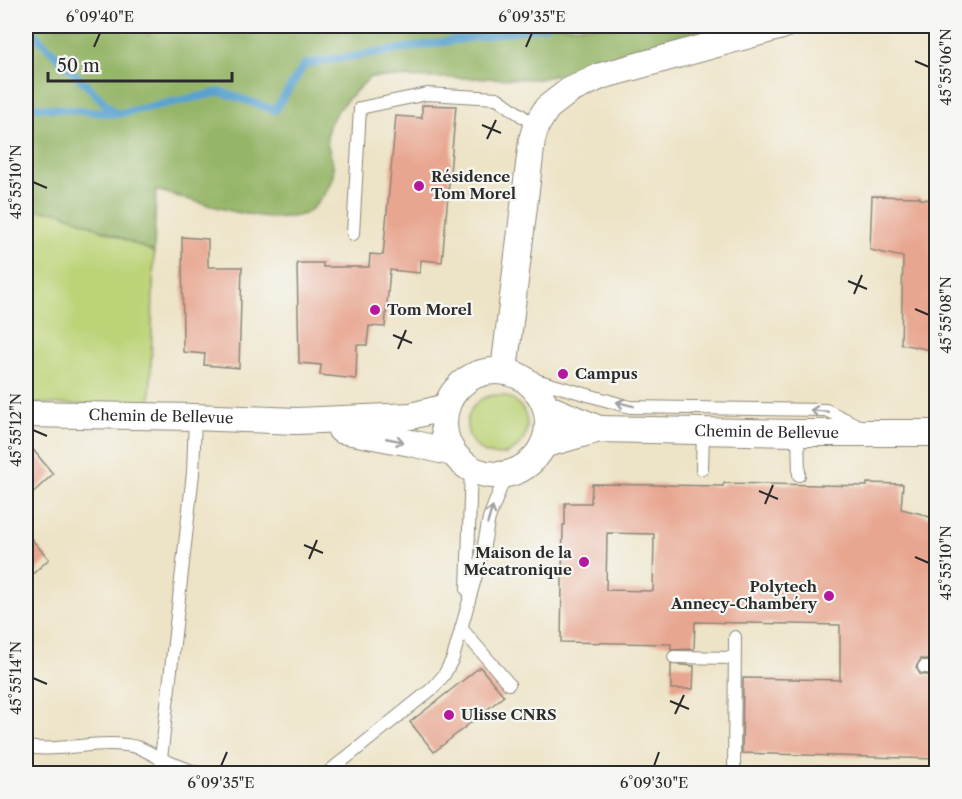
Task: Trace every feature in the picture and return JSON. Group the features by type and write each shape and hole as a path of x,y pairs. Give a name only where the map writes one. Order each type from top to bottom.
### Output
{"street":[{"path":"511,373 532,140 536,126 547,108 569,91 601,76 782,26"},
{"path":"489,371 511,373 530,383 540,394 546,407 548,433 543,445 528,464 506,474 488,474 462,461 446,439 443,423 446,407 452,394 474,375 489,371"},
{"name":"Chemin de Bellevue","path":"26,414 297,421 411,416 446,407"},
{"name":"Chemin de Bellevue","path":"546,407 599,429"},
{"name":"Chemin de Bellevue","path":"297,421 411,443 462,461"},
{"name":"Chemin de Bellevue","path":"543,445 599,429 936,433"}],"lane":[{"path":"353,234 360,108 427,94 497,98 536,126"},
{"path":"511,373 630,407 826,411 873,433"},
{"path":"162,774 161,759 193,473 195,417"},
{"path":"702,469 703,431"},
{"path":"798,433 799,475"},
{"path":"462,461 466,613"},
{"path":"326,774 433,688 444,675 453,658 483,550 489,518 506,474"},
{"path":"461,628 509,684"},
{"path":"734,774 735,637"},
{"path":"674,657 734,658"},
{"path":"26,747 51,749 120,745 140,748 200,774"}],"green space":[{"path":"26,26 138,26 148,35 158,26 751,26 670,50 539,79 370,77 342,105 331,121 327,139 333,175 322,197 309,211 289,217 251,215 156,190 154,252 60,212 26,209"},
{"path":"26,209 60,212 154,252 150,407 26,403"},
{"path":"497,395 514,400 522,408 527,425 522,442 514,450 497,455 480,450 472,442 467,425 472,408 480,400"}],"building":[{"name":"Résidence Tom Morel","path":"422,105 456,106 442,262 421,260 420,273 390,270 385,327 369,326 367,345 357,345 356,379 320,375 321,365 299,363 297,263 323,263 323,267 369,267 370,254 383,255 396,116 422,118"},
{"path":"872,196 920,197 920,199 936,200 936,351 901,344 903,257 870,250"},
{"path":"182,237 208,239 208,267 242,267 239,368 204,365 205,354 183,352"},
{"path":"26,441 53,474 26,499"},
{"name":"Polytech Annecy-Chambéry","path":"724,483 867,486 867,483 903,484 901,509 936,520 936,660 921,659 916,667 920,674 936,676 936,759 742,753 743,678 840,680 840,625 695,622 694,649 671,650 671,644 561,642 565,503 591,503 592,484 723,486","holes":["607,533 654,534 653,591 606,590"]},
{"path":"26,533 49,559 26,580"},
{"path":"671,664 694,666 693,689 671,689"},
{"name":"Ulisse CNRS","path":"480,667 504,696 434,752 410,722"}],"waterway":[{"path":"26,26 116,114"},
{"path":"26,106 116,114 221,92 275,110 305,64 545,26"}],"place":[{"name":"Résidence Tom Morel","path":"419,186"},
{"name":"Tom Morel","path":"375,310"},
{"name":"Campus","path":"563,374"},
{"name":"Maison de la Mécatronique","path":"584,562"},
{"name":"Polytech Annecy-Chambéry","path":"829,596"},
{"name":"Ulisse CNRS","path":"449,715"}]}
